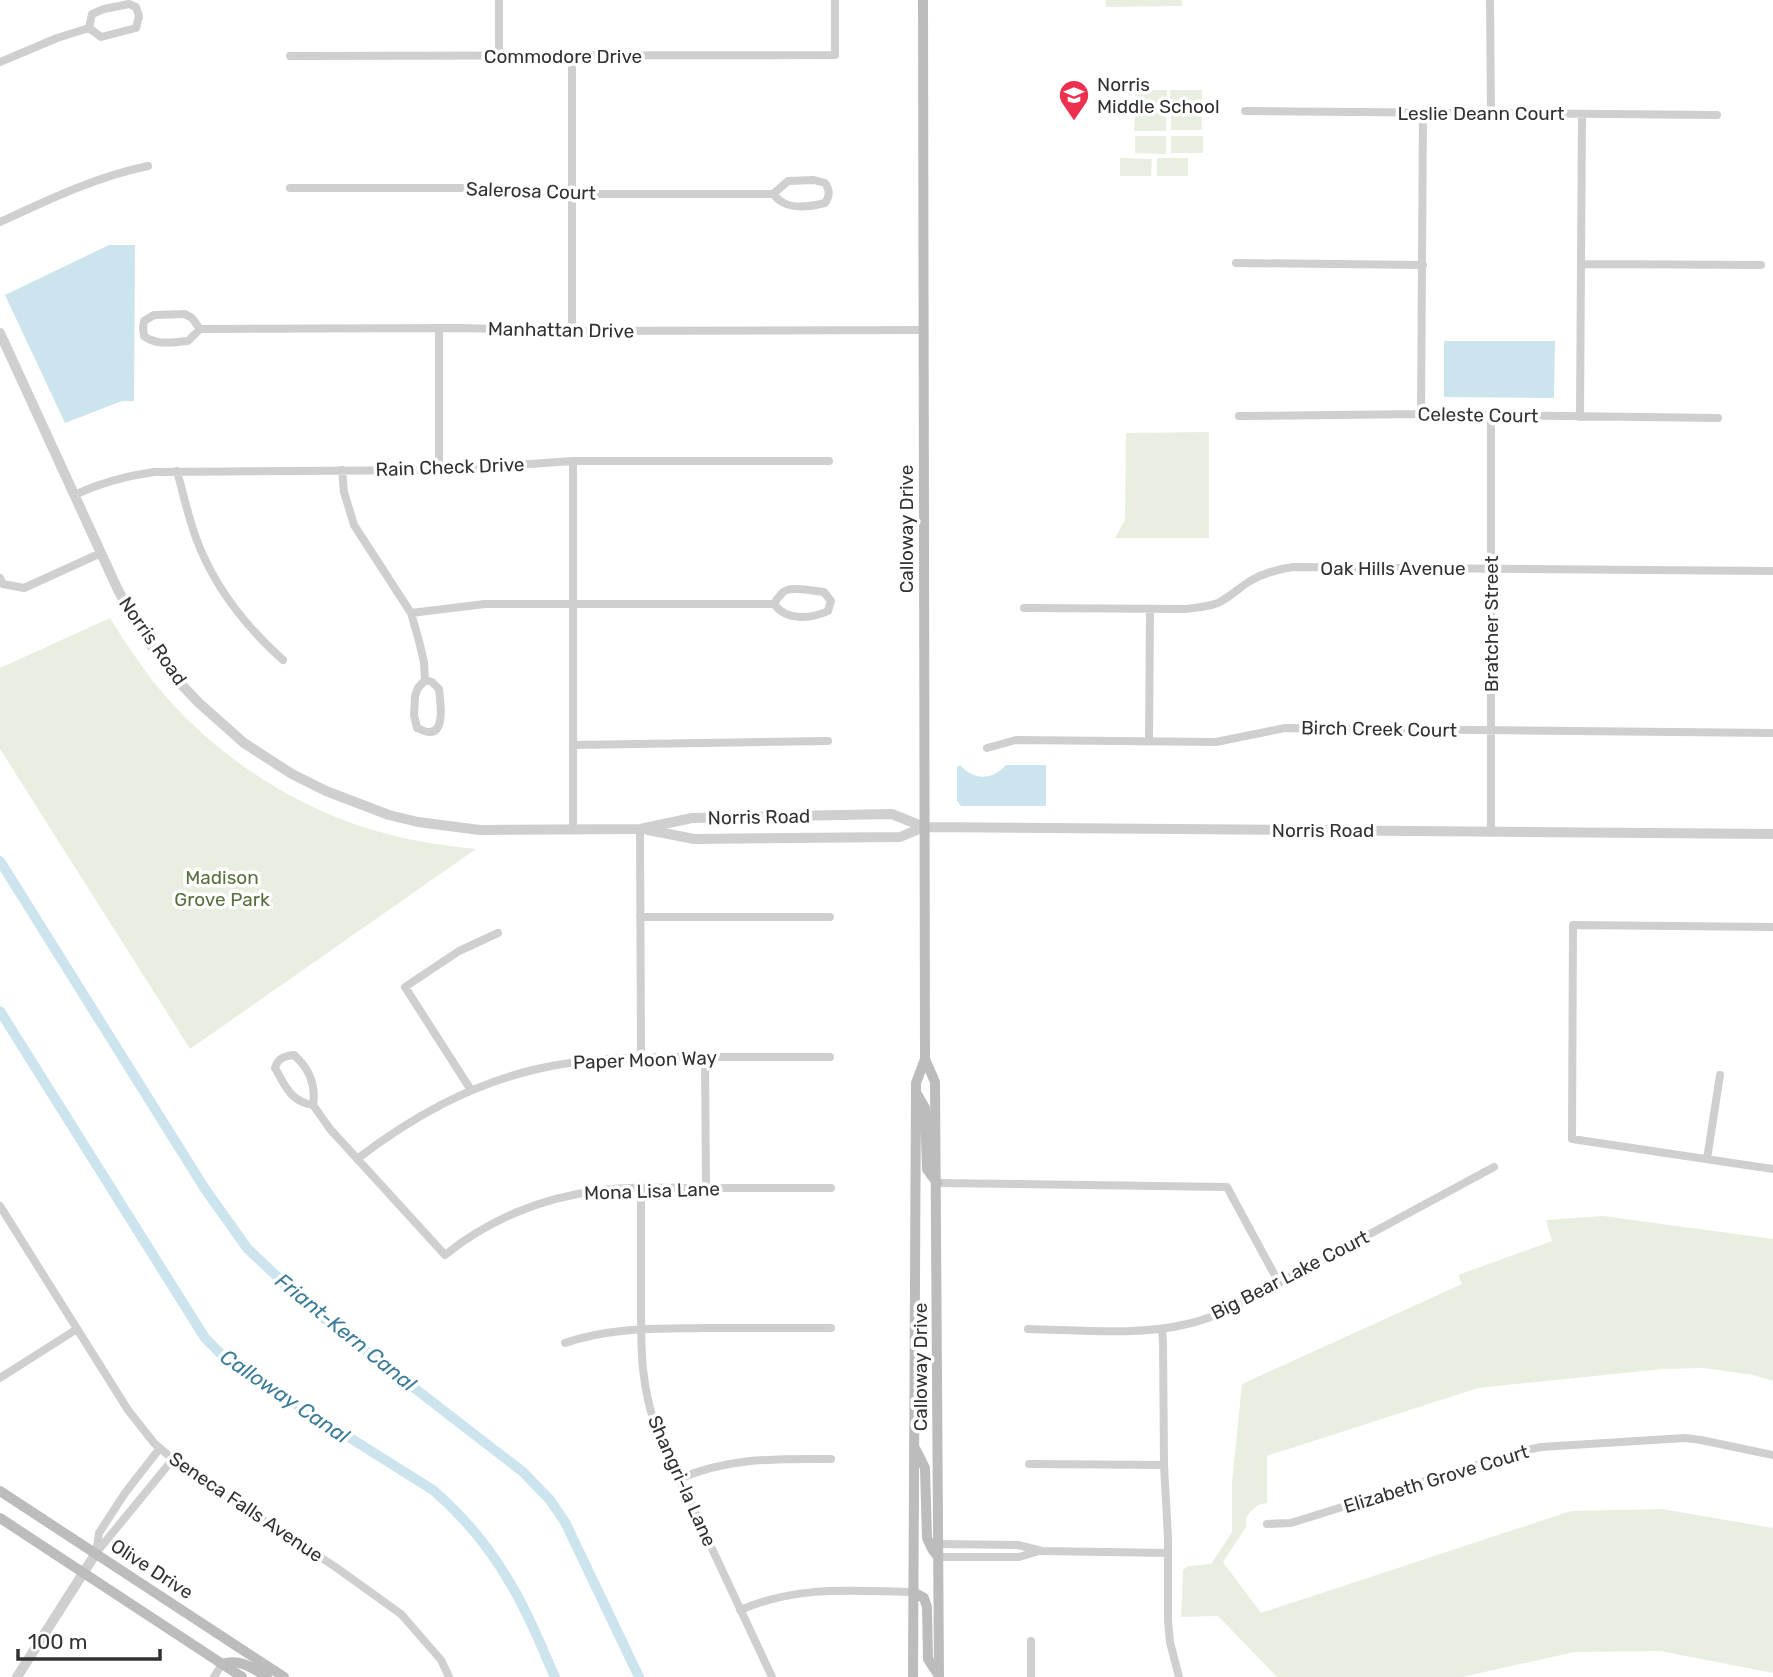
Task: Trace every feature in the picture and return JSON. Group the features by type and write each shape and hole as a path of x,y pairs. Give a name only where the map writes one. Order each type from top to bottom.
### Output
{"main road":[{"name":"Calloway Drive","path":"913,1677 915,1091 925,1059 923,0"},
{"name":"Calloway Drive","path":"925,1059 935,1082 939,1677"},
{"path":"915,1091 925,1108 927,1169 937,1183"},
{"path":"914,1448 925,1468 927,1538 938,1557"},
{"name":"Olive Drive","path":"0,1491 284,1677"},
{"name":"Olive Drive","path":"0,1518 242,1677"},
{"path":"913,1592 924,1598 927,1607 928,1659 939,1677"},
{"path":"222,1664 241,1662 267,1677"}],"street":[{"path":"499,0 499,56"},
{"name":"Commodore Drive","path":"290,57 835,55 835,0"},
{"path":"1490,0 1491,113"},
{"path":"129,4 136,7 139,16 136,28 101,37 89,28 92,14 129,4"},
{"path":"0,62 89,28"},
{"path":"572,56 572,331"},
{"name":"Leslie Deann Court","path":"1245,111 1717,115"},
{"path":"1421,414 1423,113"},
{"path":"1580,417 1582,114"},
{"path":"0,222 78,186 148,166"},
{"name":"Salerosa Court","path":"290,188 462,188 572,194 772,194 788,181 814,180 825,183 829,189 825,203 816,205 784,204 772,194"},
{"path":"1236,263 1423,265"},
{"path":"1581,264 1761,265"},
{"name":"Manhattan Drive","path":"200,329 192,318 185,314 154,315 144,321 143,328 144,336 152,342 168,343 188,341 200,329 923,330"},
{"path":"439,328 439,470"},
{"name":"Norris Road","path":"0,333 134,620 178,681 244,743 292,774 353,803 389,815 480,831 640,829 692,818 892,814 924,827 1773,834"},
{"path":"0,361 10,356"},
{"name":"Celeste Court","path":"1239,416 1421,414 1718,418"},
{"name":"Bratcher Street","path":"1491,416 1492,831"},
{"path":"573,461 573,830"},
{"name":"Rain Check Drive","path":"74,495 103,482 128,475 177,471 439,470 573,461 829,461"},
{"path":"342,470 344,492 354,525 411,613 424,662 425,680 415,696 414,715 417,728 429,732 435,731 440,724 441,706 439,689 432,682 425,680"},
{"path":"177,471 196,538 217,583 246,624 283,660"},
{"path":"0,578 3,584 24,588 101,553"},
{"name":"Oak Hills Avenue","path":"1024,608 1200,608 1216,604 1264,574 1293,567 1773,571"},
{"path":"787,590 824,592 831,601 828,611 801,617 787,615 779,611 774,604 787,590"},
{"path":"411,613 485,604 774,604"},
{"path":"1149,741 1150,609"},
{"name":"Birch Creek Court","path":"987,748 1016,740 1216,742 1285,728 1773,733"},
{"path":"573,745 828,741"},
{"path":"641,1057 640,829 694,839 900,837 924,827"},
{"path":"640,917 830,917"},
{"path":"1773,927 1573,925 1572,1139 1773,1169"},
{"path":"471,1090 405,987 459,951 498,933"},
{"path":"313,1105 302,1103 293,1097 275,1068 277,1061 284,1056 294,1055 302,1062 313,1084 313,1105 330,1129 358,1159"},
{"name":"Paper Moon Way","path":"358,1159 410,1121 445,1102 509,1076 538,1068 575,1061 641,1057 830,1057"},
{"path":"705,1057 706,1188"},
{"path":"1707,1159 1720,1075"},
{"name":"Mona Lisa Lane","path":"358,1159 445,1255 474,1234 520,1211 550,1200 596,1191 641,1188 831,1188"},
{"name":"Big Bear Lake Court","path":"1028,1329 1162,1329 1208,1318 1229,1310 1494,1167"},
{"path":"937,1183 1227,1187 1279,1283"},
{"name":"Shangri-la Lane","path":"641,1188 642,1368 650,1411 772,1677"},
{"name":"Seneca Falls Avenue","path":"0,1206 128,1410 160,1448 194,1475 334,1566 401,1614 441,1660 449,1677"},
{"path":"565,1343 599,1334 641,1329 831,1328"},
{"path":"0,1378 77,1329"},
{"path":"1162,1329 1169,1631 1178,1677"},
{"name":"Elizabeth Grove Court","path":"1267,1524 1304,1520 1541,1447 1685,1438 1773,1455"},
{"path":"96,1553 99,1533 125,1493 160,1448"},
{"path":"17,1677 96,1553 173,1459"},
{"path":"679,1479 734,1462 831,1459"},
{"path":"1029,1464 1164,1465"},
{"path":"938,1544 1018,1545 1042,1551 1168,1553"},
{"path":"938,1557 1019,1557 1042,1551"},
{"path":"740,1610 772,1598 815,1591 913,1592"},
{"path":"1031,1641 1031,1677"},
{"path":"214,1677 222,1664"}],"green space":[{"path":"1106,0 1182,0 1182,6 1106,7"},
{"path":"1135,90 1167,90 1167,108 1135,108"},
{"path":"1170,90 1202,90 1202,108 1170,108"},
{"path":"1135,113 1166,113 1166,131 1134,131"},
{"path":"1171,113 1202,113 1202,130 1171,130"},
{"path":"1135,136 1166,136 1166,154 1135,153"},
{"path":"1171,136 1203,136 1203,153 1171,153"},
{"path":"1120,158 1152,159 1151,176 1120,176"},
{"path":"1157,158 1188,158 1188,176 1157,176"},
{"path":"1209,432 1209,538 1115,538 1125,520 1126,433"},
{"name":"Madison Grove Park","path":"110,618 146,672 176,707 229,756 259,777 290,796 356,825 412,840 476,849 190,1049 0,749 0,668"},
{"path":"1603,1216 1773,1239 1773,1381 1753,1375 1704,1368 1663,1369 1478,1388 1267,1456 1267,1503 1258,1505 1250,1512 1246,1518 1246,1527 1223,1562 1261,1613 1571,1511 1662,1509 1773,1528 1773,1673 1660,1651 1575,1652 1462,1677 1277,1677 1218,1616 1181,1617 1183,1570 1188,1566 1211,1564 1232,1532 1232,1483 1242,1384 1462,1284 1458,1275 1552,1241 1546,1220"}],"water":[{"path":"109,245 135,245 134,401 122,401 65,423 5,295"},
{"path":"1444,341 1555,341 1554,398 1444,397"},
{"path":"960,765 971,774 983,777 995,774 1006,765 1046,765 1046,806 961,806 957,801 957,767"}],"waterway":[{"name":"Friant-Kern Canal","path":"0,861 205,1189 247,1248 307,1305 523,1472 550,1500 565,1522 639,1677"},
{"name":"Calloway Canal","path":"0,1011 205,1338 229,1362 433,1490 444,1500 494,1557 523,1606 555,1677"}],"place":[{"name":"Norris Middle School","path":"1074,122"}]}
